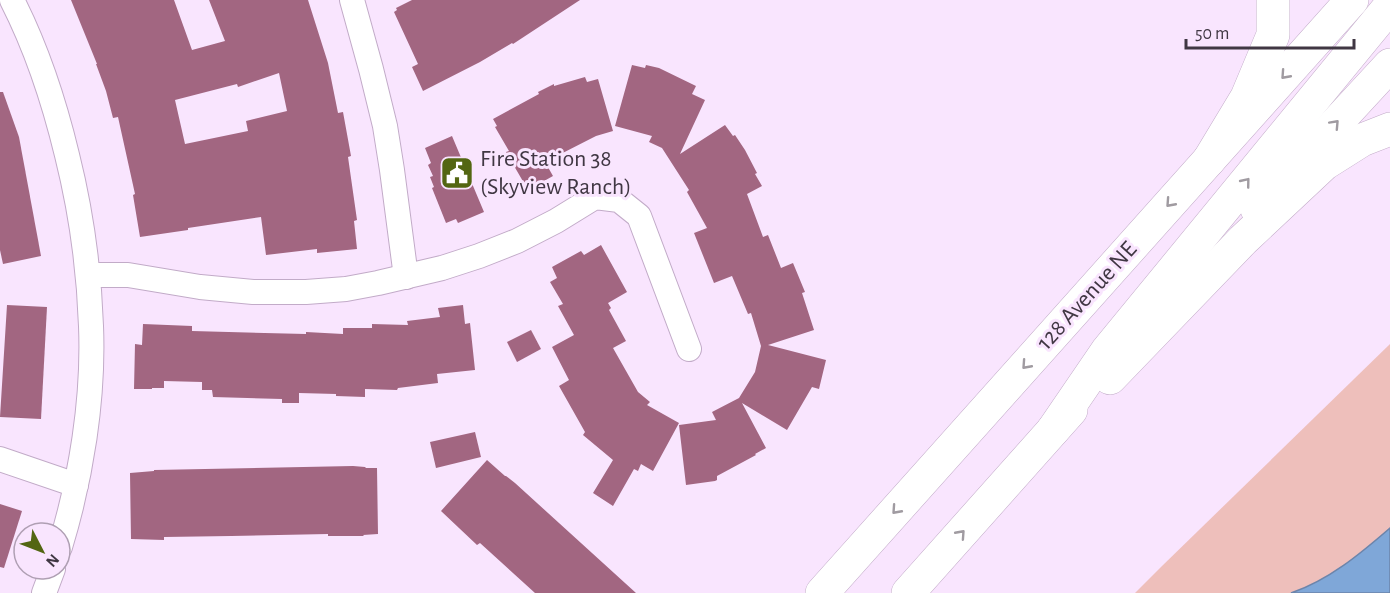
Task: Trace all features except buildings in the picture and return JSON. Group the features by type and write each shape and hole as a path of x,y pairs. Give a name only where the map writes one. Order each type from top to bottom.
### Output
{"main road":[{"path":"1209,160 1247,96 1273,35 1273,0"},
{"name":"128 Avenue NE","path":"822,593 1352,0"},
{"path":"1053,430 1107,351 1390,6"},
{"path":"908,593 1053,430 1390,64"},
{"path":"1053,430 1116,372 1243,240 1324,164 1362,140 1390,129"}],"street":[{"path":"12,0 43,70 61,129 77,196 88,275 92,328 86,423 76,485 67,521"},
{"path":"352,0 385,126 406,277"},
{"path":"88,275 128,275 253,292 346,289 406,277 460,262 517,241 596,197 619,200 639,216 689,349"},
{"path":"0,459 76,485"}],"shaded area":[{"path":"1390,344 1390,593 1135,593 1161,567"}],"water":[{"path":"1390,528 1390,593 1291,593 1331,574 1356,557"}],"place":[{"name":"Fire Station 38 (Skyview Ranch)","path":"457,173"}]}
